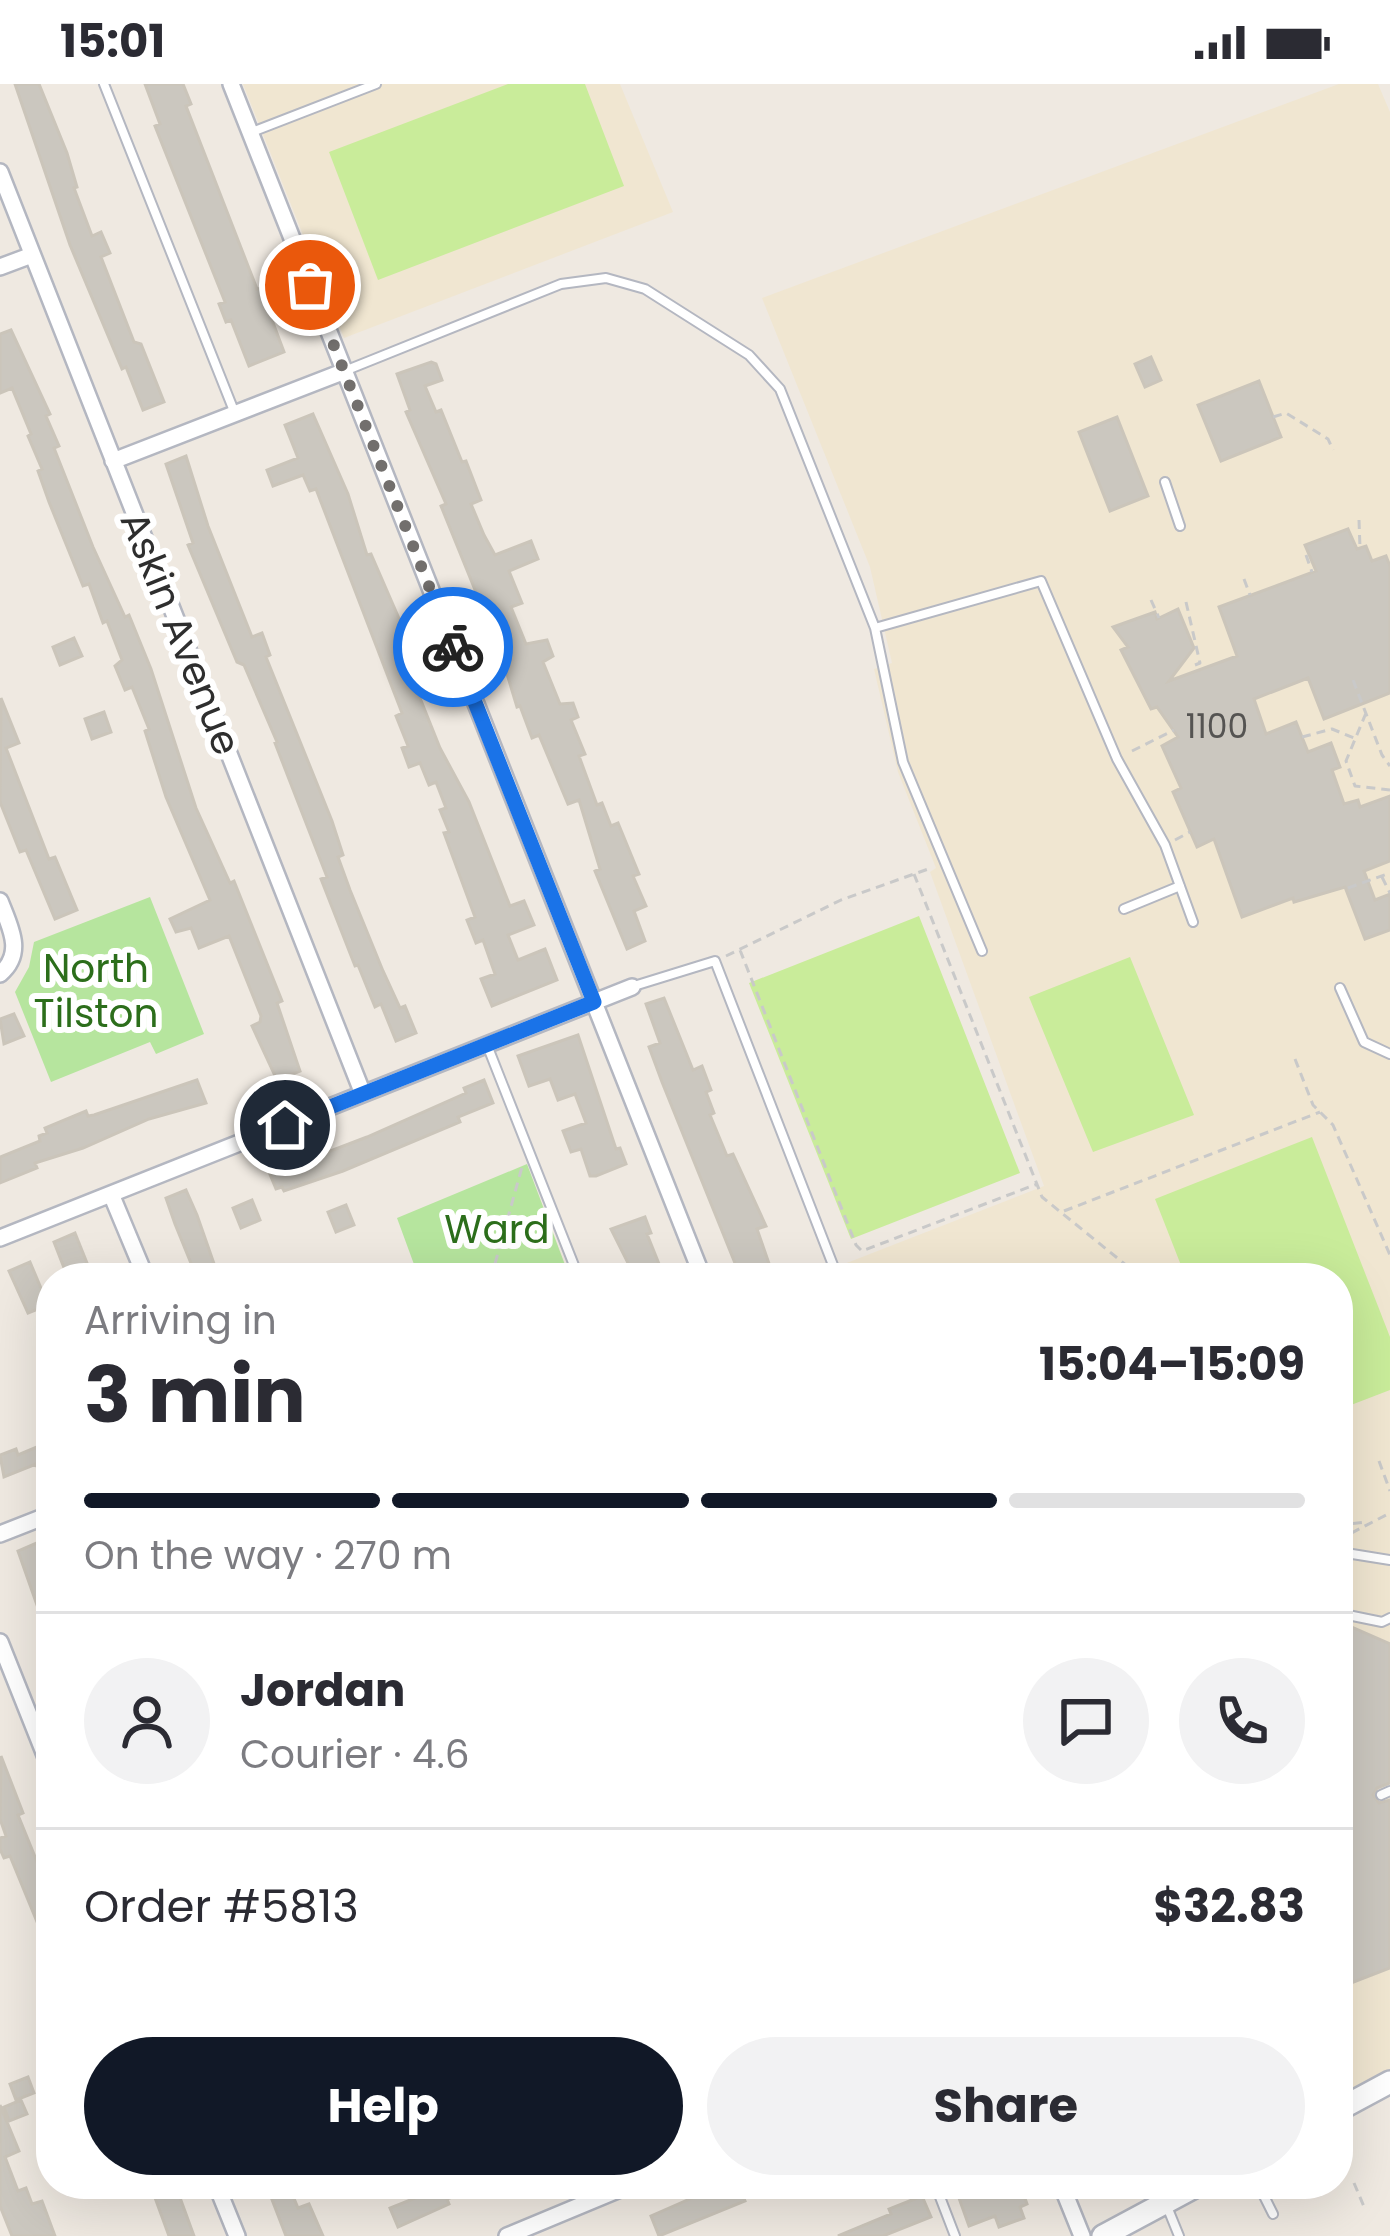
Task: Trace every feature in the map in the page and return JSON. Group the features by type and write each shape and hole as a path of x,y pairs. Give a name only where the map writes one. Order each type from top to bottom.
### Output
{"street":[{"path":"231,84 697,1263"},
{"name":"Askin Avenue","path":"0,172 363,1094"},
{"path":"0,267 32,255"},
{"path":"113,461 345,371"},
{"path":"0,901 15,939 10,965 0,974"},
{"path":"0,1238 632,987"},
{"path":"112,1194 140,1263"},
{"path":"0,1534 36,1520"},
{"path":"0,1642 36,1732"},
{"path":"1353,2102 1390,2082"},
{"path":"222,2199 236,2236"},
{"path":"507,2236 599,2199"},
{"path":"1067,2199 1082,2236"},
{"path":"1103,2236 1172,2199"}],"lane":[{"path":"104,84 235,414"},
{"path":"250,133 376,84"},
{"path":"345,371 561,284 606,278 645,289 749,355 780,389 874,628 903,762 982,951"},
{"path":"1165,482 1180,526"},
{"path":"874,628 1041,581 1118,759 1165,845 1193,922"},
{"path":"1124,909 1180,886"},
{"path":"632,987 715,961 832,1263"},
{"path":"1340,988 1364,1042 1390,1054"},
{"path":"487,1044 573,1263"},
{"path":"1353,1554 1390,1561"},
{"path":"1353,1616 1382,1622 1390,1618"},
{"path":"941,2199 955,2236"},
{"path":"1266,2199 1274,2213"},
{"path":"1165,2203 1179,2236"}],"path":[{"path":"1273,417 1286,413 1328,439 1333,450"},
{"path":"1359,520 1360,548"},
{"path":"1306,556 1312,572"},
{"path":"1244,579 1250,595"},
{"path":"1151,600 1160,618"},
{"path":"1186,602 1198,648 1200,663 1195,665"},
{"path":"1354,680 1390,766"},
{"path":"1366,713 1346,761 1355,786 1390,790"},
{"path":"1302,737 1332,729 1356,739"},
{"path":"1132,751 1174,730"},
{"path":"1372,790 1377,801"},
{"path":"1173,841 1190,832"},
{"path":"715,961 841,900 933,867"},
{"path":"1348,888 1390,873"},
{"path":"914,874 1042,1198 1123,1263"},
{"path":"1382,876 1390,893"},
{"path":"740,950 862,1251 1037,1184"},
{"path":"1295,1059 1313,1105 1333,1125 1390,1255"},
{"path":"1060,1212 1320,1112"},
{"path":"495,1263 527,1148"},
{"path":"1379,1461 1390,1490"},
{"path":"1353,1532 1390,1514"},
{"path":"1353,1523 1375,1521"},
{"path":"1354,2183 1365,2209"}],"shaded area":[{"path":"243,84 620,84 673,212 344,338"},
{"path":"1339,84 1378,84 1390,112 1390,2071 1353,2090 1353,1263 847,1263 1044,1186 930,872 936,868 898,772 874,669 892,663 870,567 762,298"}],"green space":[{"path":"508,84 585,84 624,186 378,280 329,152"},
{"name":"North Tilston","path":"150,897 204,1034 156,1054 150,1042 51,1082 15,992 29,967 34,942"},
{"path":"919,916 1020,1173 851,1239 749,983"},
{"path":"1130,957 1194,1115 1093,1152 1029,997"},
{"path":"1312,1137 1390,1337 1390,1390 1353,1404 1353,1263 1180,1263 1155,1199"},
{"name":"Ward","path":"527,1164 564,1263 414,1263 397,1218"}],"building":[{"path":"15,84 39,84 67,153 92,236 101,232 110,253 101,257 134,342 141,344 164,402 143,410 126,367 122,369 70,245"},
{"path":"145,84 183,84 191,104 186,106 257,289 265,288 270,300 266,302 284,352 249,366 231,320 226,322 219,304 225,302 155,126 160,124"},
{"path":"11,330 50,414 46,416 59,446 54,448 93,547 151,669 196,808 230,883 234,881 282,1001 277,1003 300,1071 277,1080 252,1026 261,1016 229,936 199,948 191,928 176,932 170,919 210,900 166,797 145,731 149,729 132,687 125,690 115,666 122,660 107,621 103,623 89,584 83,586 49,502 31,434 12,388 0,393 0,334"},
{"path":"1151,357 1161,380 1145,387 1135,364"},
{"path":"431,362 442,380 425,386 436,412 441,410 462,462 466,461 481,500 471,504 484,535 495,555 531,541 538,559 509,571 522,603 511,607 526,644 547,640 553,656 543,662 560,704 573,703 578,717 571,720 585,754 579,756 597,805 602,803 611,826 618,823 639,874 633,876 646,906 634,911 645,941 627,949 595,871 600,869 579,800 568,804 539,735 532,738 517,707 501,654 441,506 446,504 406,412 410,410 397,374"},
{"path":"1259,381 1281,437 1221,461 1198,405"},
{"path":"313,414 348,494 367,555 371,554 417,660 425,690 418,693 440,748 469,802 510,906 524,901 534,925 508,935 518,960 545,949 557,980 492,1006 481,979 495,974 483,940 476,943 467,920 475,917 444,833 449,832 440,810 446,808 436,782 429,785 420,763 409,767 402,748 408,746 396,716 402,713 316,489 310,491 303,475 273,486 267,470 298,458 285,425"},
{"path":"1117,417 1148,496 1110,511 1079,432"},
{"path":"186,456 252,637 262,633 270,655 266,657 332,821 350,890 400,1008 405,1006 416,1033 396,1041 381,1004 375,1007 355,966 277,742 188,545 193,543 166,464"},
{"path":"1348,529 1357,549 1366,546 1372,561 1386,556 1390,566 1390,693 1324,719 1308,678 1254,699 1266,734 1296,722 1308,752 1331,743 1340,767 1332,770 1344,804 1358,800 1360,807 1390,796 1390,861 1364,871 1375,900 1390,894 1390,930 1365,939 1345,887 1294,902 1293,898 1242,917 1214,839 1197,847 1173,792 1181,788 1162,746 1178,737 1157,707 1151,709 1121,650 1128,647 1113,627 1155,612 1157,619 1178,609 1194,648 1169,681 1237,656 1219,607 1316,571 1305,545"},
{"path":"74,638 82,656 60,665 53,647"},
{"path":"1,698 19,743 6,748 49,859 55,857 77,910 55,919 0,802"},
{"path":"104,712 111,732 92,739 85,719"},
{"path":"664,998 693,1070 702,1066 711,1090 706,1092 714,1113 710,1115 766,1226 757,1229 769,1263 735,1263 649,1047 660,1043 646,1004"},
{"path":"14,1014 24,1036 4,1044 0,1019"},
{"path":"578,1035 616,1149 620,1148 626,1164 596,1176 590,1176 581,1149 571,1152 563,1131 586,1123 575,1094 558,1100 550,1079 529,1086 518,1056"},
{"path":"197,1080 206,1103 149,1119 35,1163 37,1168 0,1183 0,1157 40,1141 39,1136 47,1133 45,1128 86,1111 94,1115"},
{"path":"484,1080 493,1103 458,1117 460,1122 343,1171 284,1191 276,1189 267,1167 319,1151 320,1155 367,1137 466,1093 464,1088"},
{"path":"186,1190 214,1263 191,1263 166,1198"},
{"path":"252,1200 260,1220 241,1228 233,1208"},
{"path":"346,1205 354,1225 336,1232 328,1212"},
{"path":"645,1217 659,1263 628,1263 611,1229"},
{"path":"75,1233 87,1263 62,1263 54,1242"},
{"path":"30,1262 36,1276 36,1310 28,1313 9,1271"},
{"path":"36,1447 36,1464 4,1477 0,1455 16,1449 18,1455"},
{"path":"36,1543 36,1602 18,1551"},
{"path":"1353,1628 1390,1644 1390,1783 1373,1795 1379,1803 1390,1800 1390,1968 1353,1982"},
{"path":"1,1756 36,1859 36,1919 10,1856 4,1858 0,1849 0,1838 6,1836 0,1819"},
{"path":"28,2077 34,2093 16,2100 10,2084"},
{"path":"21,2100 27,2114 9,2121 4,2107"},
{"path":"0,2105 19,2151 5,2157 18,2191 26,2188 32,2204 42,2201 55,2236 12,2236 0,2206"},
{"path":"155,2199 180,2199 194,2236 169,2236"},
{"path":"272,2199 294,2199 298,2208 309,2204 323,2236 286,2236"},
{"path":"413,2199 447,2199 449,2204 398,2227 390,2208"},
{"path":"690,2199 745,2201 659,2236 651,2216"},
{"path":"923,2199 931,2217 883,2236 838,2236 891,2214 889,2209"},
{"path":"959,2199 1025,2199 1027,2204 1020,2207 1024,2218 999,2227 995,2216 969,2226"}],"way so far":[{"path":"310,285 453,647"}],"route":[{"path":"285,1125 594,1002 453,647"}]}
